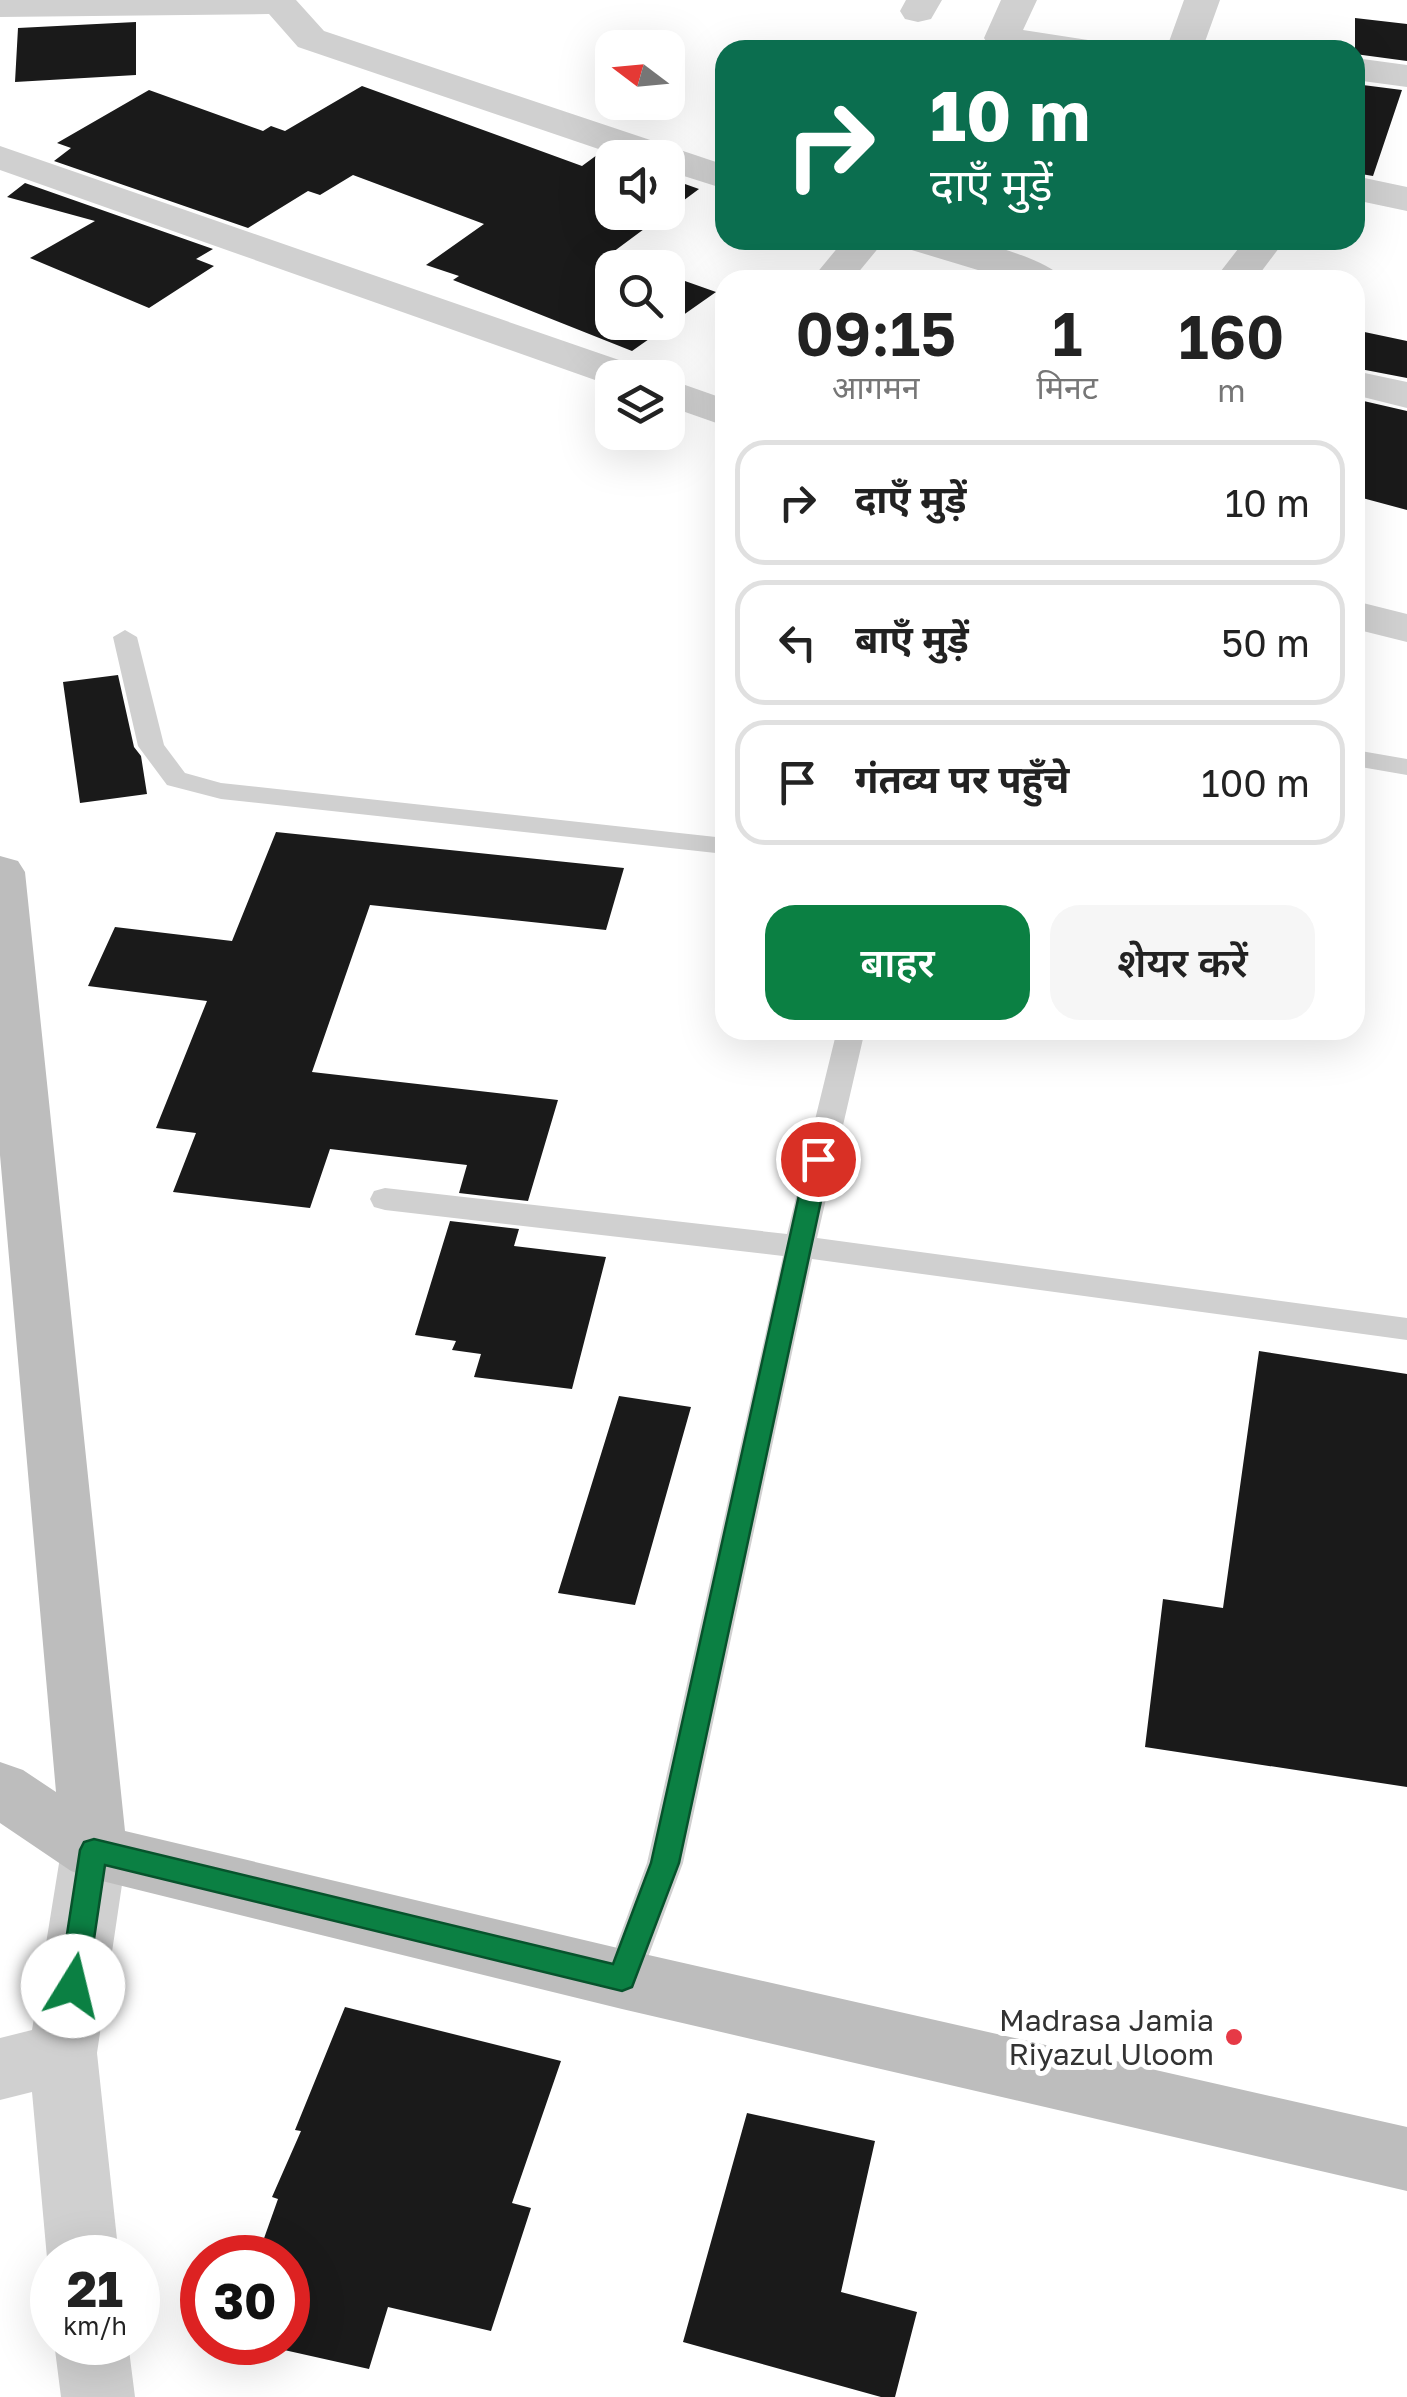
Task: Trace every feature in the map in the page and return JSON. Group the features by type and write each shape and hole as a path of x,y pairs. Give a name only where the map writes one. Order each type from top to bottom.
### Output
{"street":[{"path":"1002,40 1018,0"},
{"path":"1188,40 1202,0"},
{"path":"0,6 259,1 281,5 289,8 311,39 612,140"},
{"path":"1365,70 1407,76"},
{"path":"0,157 595,366"},
{"path":"685,164 715,175"},
{"path":"1365,190 1407,199"},
{"path":"840,270 856,250"},
{"path":"955,250 1021,270"},
{"path":"1242,270 1257,250"},
{"path":"1365,385 1407,395"},
{"path":"685,398 715,407"},
{"path":"1365,618 1407,628"},
{"path":"0,872 94,1850 31,2061 77,2235"},
{"path":"0,1789 94,1850 622,1978 1407,2158"},
{"path":"95,2365 98,2397"}],"lane":[{"path":"124,637 151,746 176,779 221,791 715,845"},
{"path":"1365,760 1407,767"},
{"path":"622,1978 665,1863 802,1247 818,1159 848,1040"},
{"path":"385,1199 802,1247 1407,1329"}],"building":[{"path":"1355,18 1407,24 1407,61 1365,55 1365,40 1355,40"},
{"path":"136,22 136,75 15,82 18,28"},
{"path":"1365,85 1402,90 1373,176 1365,175"},
{"path":"362,86 582,166 595,156 595,230 643,230 616,250 595,250 595,336 453,280 459,276 426,265 484,224 353,175 320,195 308,191 248,228 54,161 71,148 57,143 149,90 263,131 271,126 285,131"},
{"path":"25,183 213,249 196,259 214,266 149,308 30,258 95,221 7,197"},
{"path":"685,184 699,189 685,199"},
{"path":"685,281 715,293 685,314"},
{"path":"1365,332 1407,341 1407,378 1365,370"},
{"path":"604,340 648,340 632,351"},
{"path":"1365,401 1407,411 1407,510 1365,499"},
{"path":"118,675 134,747 141,756 147,794 80,803 63,682"},
{"path":"276,832 624,868 606,930 370,905 312,1072 558,1100 528,1201 459,1193 467,1165 330,1149 310,1208 173,1192 196,1133 156,1128 207,1001 88,986 115,927 232,941"},
{"path":"450,1221 519,1229 514,1246 606,1257 572,1389 474,1377 481,1354 452,1350 456,1341 415,1335"},
{"path":"1259,1351 1407,1374 1407,1787 1145,1747 1163,1599 1223,1608"},
{"path":"619,1396 691,1407 635,1605 558,1593"},
{"path":"345,2007 561,2061 512,2203 531,2208 491,2331 388,2307 369,2369 310,2356 310,2235 265,2235 278,2199 272,2197 301,2131 295,2130"},
{"path":"747,2113 875,2141 841,2292 917,2312 895,2397 881,2397 683,2342"}],"place":[{"name":"Madrasa Jamia Riyazul Uloom","path":"1234,2037"}],"route":[{"path":"73,1986 94,1850 622,1978 665,1863 802,1247 818,1159"}]}
